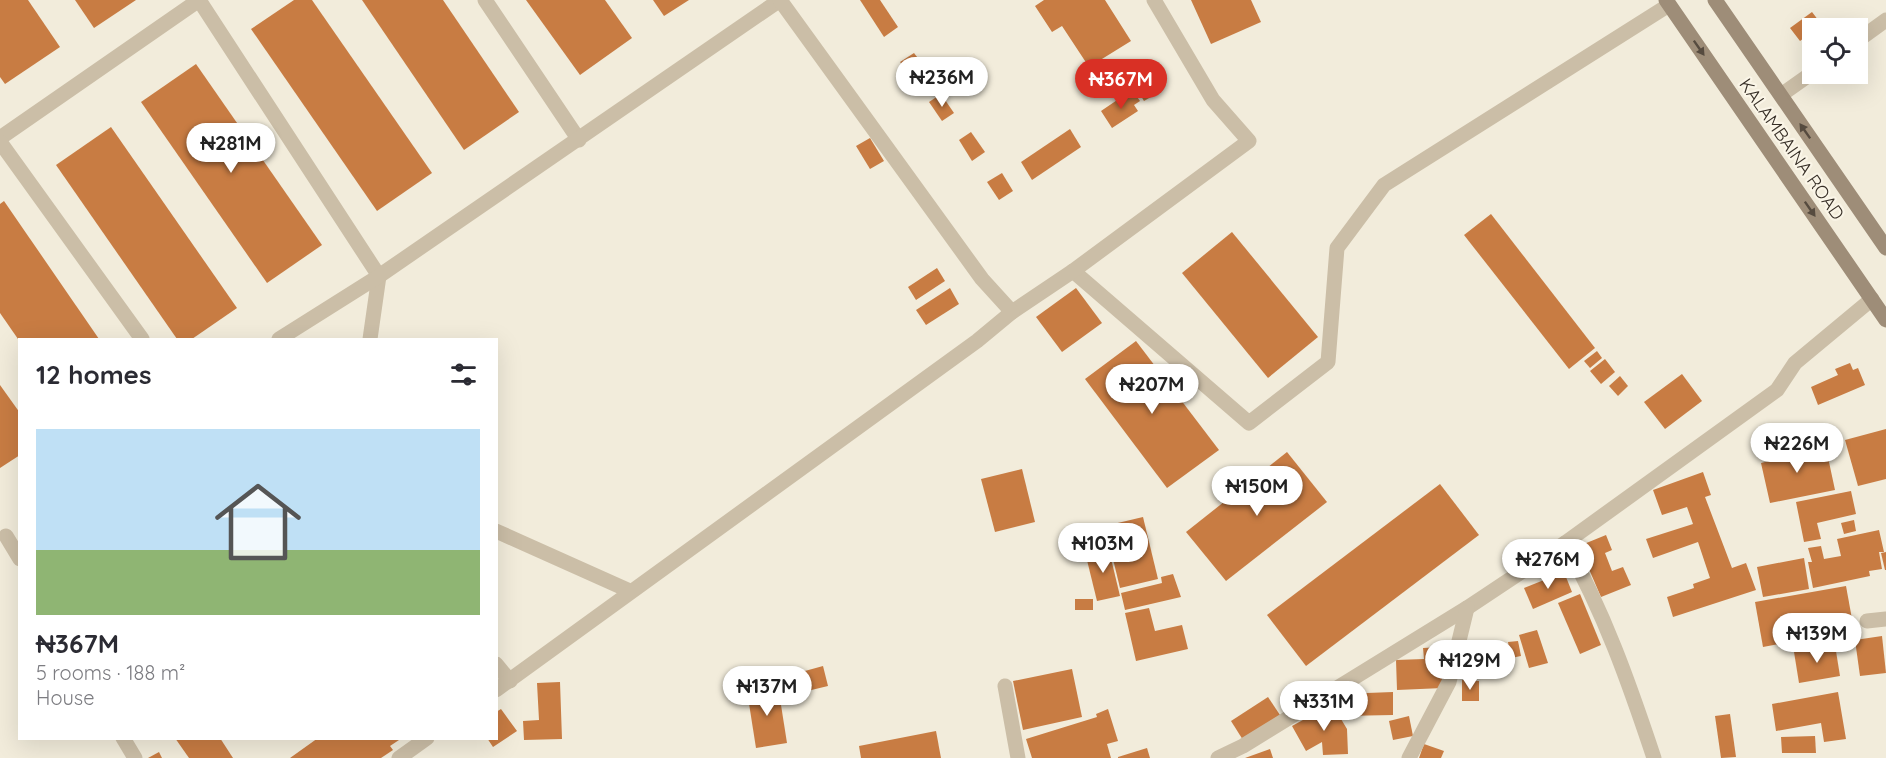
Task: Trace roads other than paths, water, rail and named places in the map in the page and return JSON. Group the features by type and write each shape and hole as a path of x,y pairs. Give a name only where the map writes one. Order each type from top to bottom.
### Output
{"main road":[{"path":"1715,0 1886,248"},
{"name":"KALAMBAINA ROAD","path":"1668,2 1886,320"}],"street":[{"path":"141,338 0,140 199,0 379,276 370,338"},
{"path":"485,0 579,140"},
{"path":"281,338 379,276 780,0 982,279 1012,312"},
{"path":"498,689 630,591 694,548 948,362 1012,312 1073,271 1249,141 1213,100 1154,0"},
{"path":"1073,271 1249,423 1328,362 1337,248 1384,185 1668,2"},
{"path":"1868,32 1886,20"},
{"path":"1780,95 1802,80"},
{"path":"1218,758 1243,746 1467,608 1565,543 1776,390 1795,363 1872,299"},
{"path":"18,527 3,535 18,556"},
{"path":"498,532 630,591"},
{"path":"1565,543 1592,590 1614,642 1654,758"},
{"path":"1409,758 1449,682 1467,608"},
{"path":"1867,621 1886,619"},
{"path":"498,666 510,681"},
{"path":"1005,687 1018,758"},
{"path":"124,740 135,758"},
{"path":"399,758 424,740"}]}
